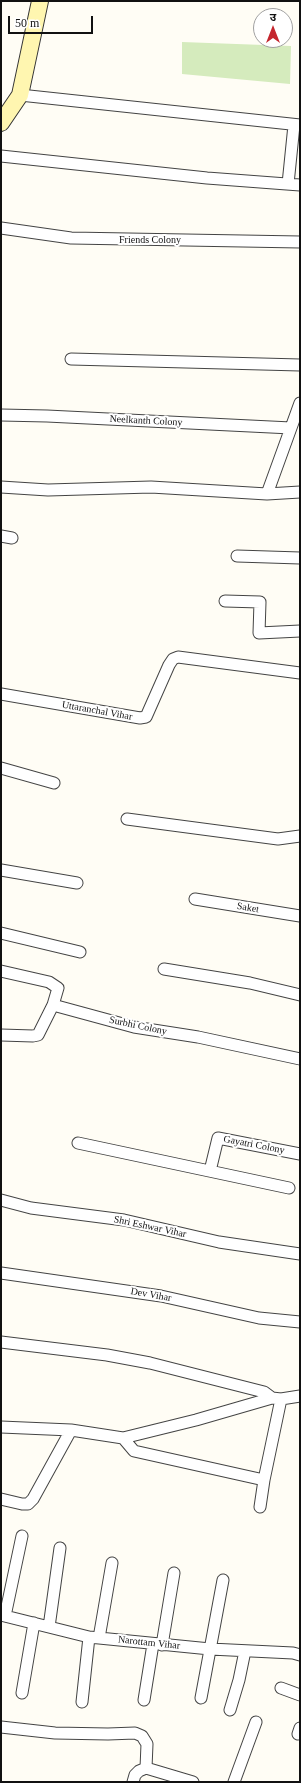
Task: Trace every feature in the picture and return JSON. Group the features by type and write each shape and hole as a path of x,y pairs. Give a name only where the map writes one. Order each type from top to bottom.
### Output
{"street":[{"path":"1,123 20,95 40,1"},
{"path":"20,95 297,125 288,184"},
{"path":"1,156 207,178 300,185"},
{"name":"Friends Colony","path":"1,228 71,238 300,242"},
{"path":"71,359 300,365"},
{"path":"267,494 300,403"},
{"name":"Neelkanth Colony","path":"1,415 291,428"},
{"path":"1,487 48,490 156,487 267,494 300,492"},
{"path":"1,536 12,538"},
{"path":"237,556 300,558"},
{"path":"225,601 260,602 259,633 300,631"},
{"name":"Uttaranchal Vihar","path":"1,694 140,718 146,717 149,713 169,664 173,659 178,657 300,673"},
{"path":"1,768 54,783"},
{"path":"127,819 278,839 300,836"},
{"path":"1,870 77,883"},
{"name":"Saket","path":"196,899 300,916"},
{"path":"1,933 80,952"},
{"path":"164,969 250,983 300,995"},
{"path":"1,971 49,982 58,988 38,1035 1,1035"},
{"name":"Surbhi Colony","path":"52,1004 134,1027 198,1037 300,1059"},
{"name":"Gayatri Colony","path":"210,1171 218,1138 300,1154"},
{"path":"78,1143 289,1188"},
{"name":"Shri Eshwar Vihar","path":"1,1200 31,1208 124,1220 219,1242 300,1254"},
{"name":"Dev Vihar","path":"1,1273 161,1296 259,1318 300,1322"},
{"path":"1,1342 114,1356 264,1392 276,1399"},
{"path":"1,1427 71,1430 123,1438 276,1399 300,1396"},
{"path":"260,1508 276,1399"},
{"path":"1,1499 28,1504 33,1499 71,1430"},
{"path":"123,1438 134,1451 264,1480"},
{"path":"3,1616 22,1536"},
{"path":"49,1627 60,1548"},
{"path":"82,1702 94,1637 112,1563"},
{"path":"144,1700 174,1573"},
{"path":"201,1698 223,1580"},
{"name":"Narottam Vihar","path":"3,1616 94,1637 210,1649 300,1654"},
{"path":"22,1693 34,1623"},
{"path":"230,1710 239,1680 245,1651"},
{"path":"281,1688 300,1695"},
{"path":"234,1782 256,1722"},
{"path":"1,1727 55,1733 135,1733 142,1736 147,1744 146,1768"},
{"path":"133,1782 134,1775 146,1768 193,1782"}],"green space":[{"path":"182,42 253,45 253,48 291,48 290,84 182,74"}]}
